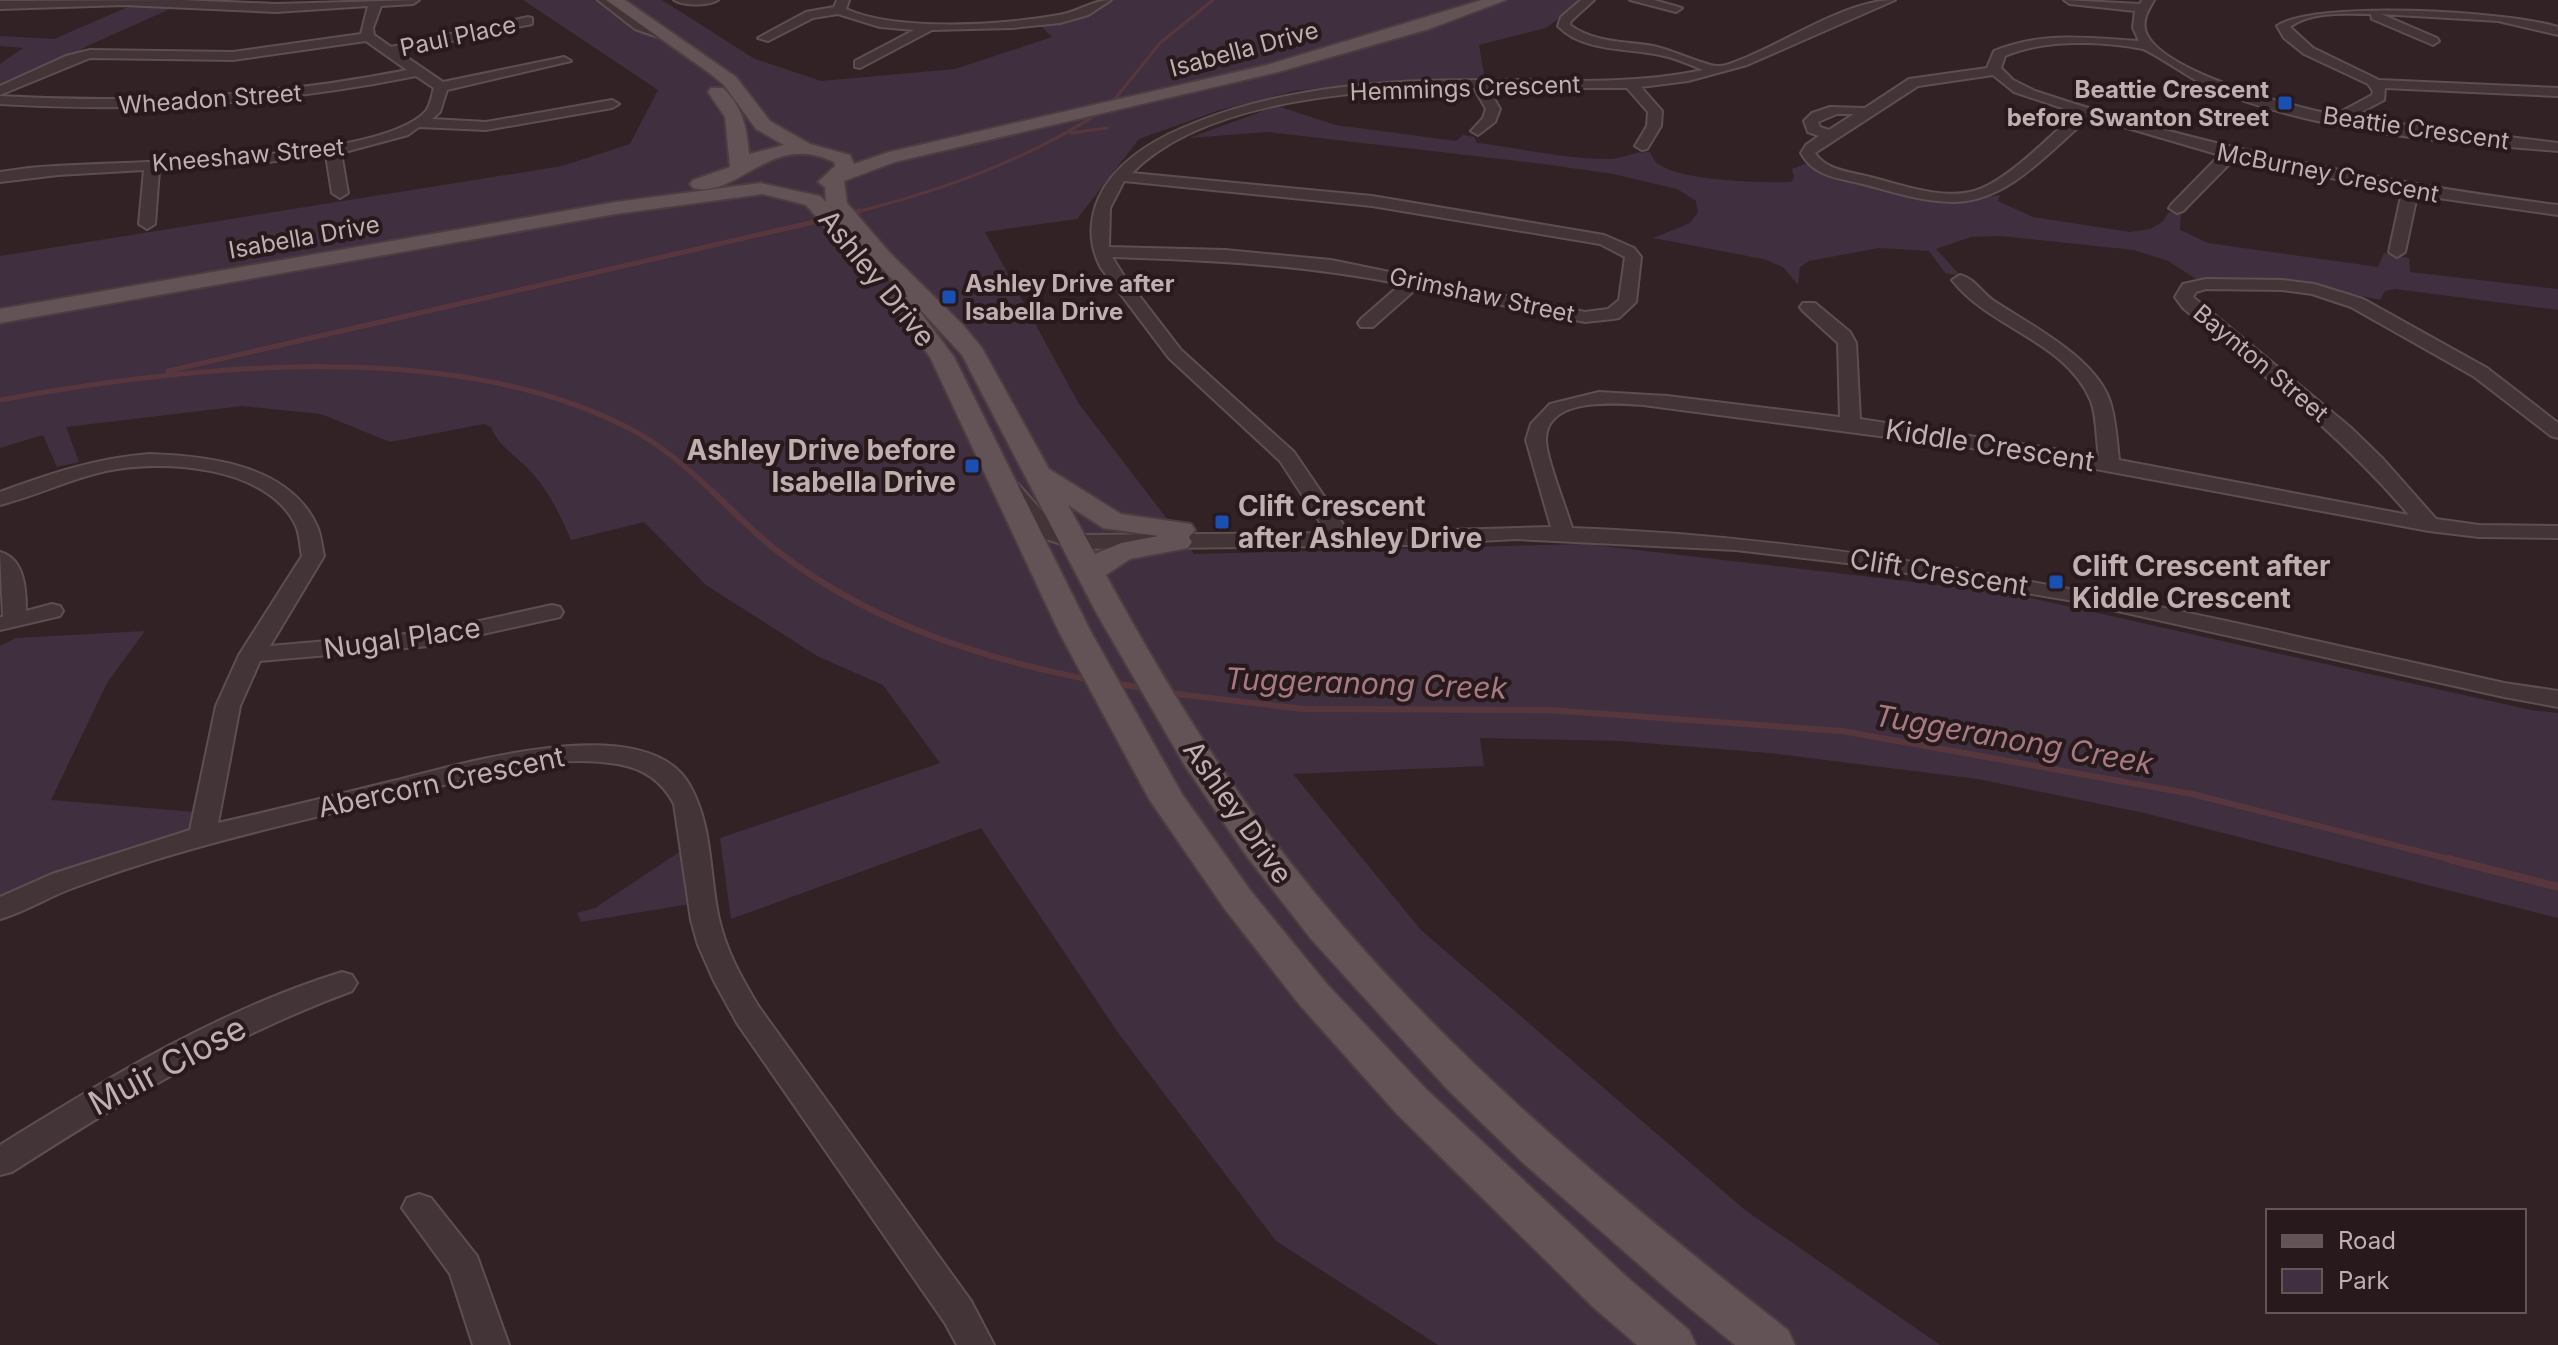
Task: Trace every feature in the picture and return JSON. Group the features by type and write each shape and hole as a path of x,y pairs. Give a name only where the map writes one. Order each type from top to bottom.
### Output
{"main road":[{"path":"587,0 725,99 737,118 741,181 765,189"},
{"path":"614,0 730,81 763,125 811,150 843,159 846,168 837,177"},
{"name":"Isabella Drive","path":"0,316 616,208 765,189 808,188 889,158 1143,102 1337,52 1498,0"},
{"name":"Isabella Drive","path":"616,208 739,170 765,155 998,133"},
{"name":"Ashley Drive","path":"829,206 837,177"},
{"name":"Ashley Drive","path":"765,189 803,196 829,206 925,330 959,391 1051,586 1167,799 1205,855 1312,993 1471,1161 1610,1292 1672,1345"},
{"name":"Ashley Drive","path":"851,233 955,330 973,353 1040,473 1070,538 1183,734 1261,851 1337,946 1431,1049 1547,1159 1686,1279 1771,1345"},
{"path":"1040,473 1113,522 1181,536"},
{"path":"1092,572 1113,555 1181,536"}],"street":[{"path":"234,6 248,0"},
{"path":"0,5 125,1 306,8 413,0"},
{"path":"604,0 639,26 661,34"},
{"path":"680,0 712,0"},
{"path":"764,38 810,15 841,5 859,19 930,26 1040,23 1083,13 1105,0"},
{"path":"1588,0 1564,24 1576,34 1663,52 1717,71"},
{"path":"1636,0 1676,8"},
{"name":"Hemmings Crescent","path":"1101,252 1098,226 1101,211 1120,176 1161,144 1219,118 1281,101 1352,89 1630,83 1717,71 1771,54 1889,0"},
{"path":"2070,0 2145,4 2136,24 2149,46"},
{"path":"375,4 367,28 368,37 441,87 443,97 438,106 419,123"},
{"path":"2359,9 2433,41"},
{"path":"2558,31 2528,22 2474,14 2359,9 2302,12 2288,18 2283,26 2288,36 2304,48 2376,84 2558,92"},
{"path":"2528,22 2558,16"},
{"name":"Paul Place","path":"388,51 528,21"},
{"path":"860,64 930,26"},
{"name":"Wheadon Street","path":"0,91 71,59 90,54 233,56 368,37"},
{"path":"2087,112 1992,189 1971,196 1917,193 1823,168 1810,159 1808,153 1914,82 1995,71 1994,61 1999,54 2028,44 2065,42 2149,46"},
{"name":"Beattie Crescent","path":"2149,46 2177,65 2226,87 2339,119 2431,135 2558,147"},
{"path":"441,87 564,61"},
{"name":"Wheadon Street","path":"0,100 109,107 207,104 318,91 419,71"},
{"name":"McBurney Crescent","path":"1995,71 2017,86 2087,112 2229,155 2410,191 2558,210"},
{"path":"1630,83 1655,111 1654,126 1642,146"},
{"path":"1478,131 1490,119 1493,109 1479,84"},
{"path":"2339,119 2379,97 2376,84"},
{"path":"419,123 486,126 612,104"},
{"path":"1831,136 1813,129 1811,121 1838,109 1866,112"},
{"name":"Kneeshaw Street","path":"0,177 281,158 370,142 419,123"},
{"path":"333,151 340,193"},
{"path":"2177,208 2229,155"},
{"path":"147,224 152,165"},
{"name":"Grimshaw Street","path":"1101,252 1278,259 1415,281 1568,315 1593,317 1622,309 1627,302 1634,263 1628,251 1604,240 1490,219 1310,193 1120,176"},
{"path":"2397,252 2410,191"},
{"path":"1101,252 1114,275 1163,341 1276,444 1299,469 1338,534"},
{"path":"1960,280 1985,303 2042,337 2083,374 2101,402 2110,465"},
{"path":"1367,323 1415,281"},
{"name":"Baynton Street","path":"2429,525 2376,463 2343,431 2189,304 2184,297 2189,288 2206,284 2282,285 2314,289 2357,303 2480,372 2558,432"},
{"path":"1809,307 1844,336 1847,343 1850,422"},
{"name":"Kiddle Crescent","path":"1563,533 1536,440 1537,428 1545,417 1564,405 1615,398 1850,422 1994,443 2429,525 2479,531 2558,532"},
{"path":"0,499 74,472 155,459 196,462 265,482 283,494 298,514 313,541 313,556 251,655 228,706 202,836"},
{"path":"994,467 1048,532 1070,538"},
{"name":"Clift Crescent","path":"1070,538 1338,534 1408,539 1454,533 1563,533 1765,546 1921,566 2042,589 2504,690 2558,699"},
{"path":"1051,586 1051,554 1070,538"},
{"path":"0,559 9,567 13,579 8,623 52,611"},
{"name":"Nugal Place","path":"251,655 429,639 552,612"},
{"name":"Abercorn Crescent","path":"0,909 62,881 202,836 559,753 595,752 628,758 666,775 687,803 705,922 721,969 748,1015 958,1312 976,1345"},
{"name":"Muir Close","path":"0,1162 161,1062 290,1000 342,983"},
{"path":"419,1208 465,1267 491,1345"}],"green space":[{"path":"144,0 190,0 85,47 72,57 0,91 0,64 23,48 0,46 0,36 54,39"},
{"path":"523,0 662,0 755,59 821,81 955,69 1052,37 1039,24 1086,13 1111,0 1584,0 1546,28 1479,45 1485,79 1379,82 1294,91 1220,110 1139,139 1077,219 985,232 1079,404 1194,554 1585,544 2008,593 2531,710 2558,713 2558,918 2144,813 1978,779 1769,753 1620,741 1480,738 1484,766 1293,774 1421,930 1745,1210 1940,1345 1438,1345 1276,1241 1119,1034 981,828 731,919 720,838 940,763 883,685 817,656 706,585 644,522 571,540 539,481 499,441 491,427 484,424 390,442 321,414 242,406 66,427 79,462 57,467 43,435 0,448 0,256 562,166 630,144 658,90"},
{"path":"1277,106 1336,125 1456,141 1463,135 1474,137 1477,143 1559,155 1608,159 1650,152 1656,162 1668,169 1721,180 1791,182 1794,178 1792,169 1808,163 1823,172 1966,200 2000,195 1998,201 2033,217 2130,232 2150,229 2162,222 2169,212 2181,214 2180,230 2208,243 2378,267 2384,253 2409,258 2410,272 2558,289 2558,310 2395,289 2385,291 2380,300 2288,279 2196,279 2168,261 2134,250 2000,236 1971,237 1936,249 1961,276 1945,273 1929,251 1879,248 1809,261 1800,267 1798,285 1783,267 1763,259 1653,238 1690,223 1698,212 1696,201 1677,189 1613,174 1543,164 1267,132 1189,138"},
{"path":"145,631 107,683 51,800 207,813 202,836 0,910 0,646 16,638"},
{"path":"693,843 702,902 581,922 577,913 595,908"}],"waterway":[{"path":"1110,105 1160,43 1213,0"},
{"path":"852,213 981,173 1072,130 1101,112"},
{"path":"1071,133 1107,128"},
{"path":"850,214 860,211"},
{"path":"168,371 827,219"},
{"name":"Tuggeranong Creek","path":"0,400 75,387 239,369 324,367 409,370 490,382 567,402 648,439 714,493"},
{"name":"Tuggeranong Creek","path":"712,491 780,553 815,578 889,618 968,649 1091,680"},
{"name":"Tuggeranong Creek","path":"1114,683 1146,689"},
{"name":"Tuggeranong Creek","path":"1169,693 1304,709 1549,710 1842,731 2192,794 2457,861"},
{"name":"Tuggeranong Creek","path":"2449,859 2558,887"}],"place":[{"name":"Beattie Crescent before Swanton Street","path":"2285,103"},
{"name":"Ashley Drive after Isabella Drive","path":"949,297"},
{"name":"Ashley Drive before Isabella Drive","path":"972,466"},
{"name":"Clift Crescent after Ashley Drive","path":"1222,522"},
{"name":"Clift Crescent after Kiddle Crescent","path":"2056,582"}]}
